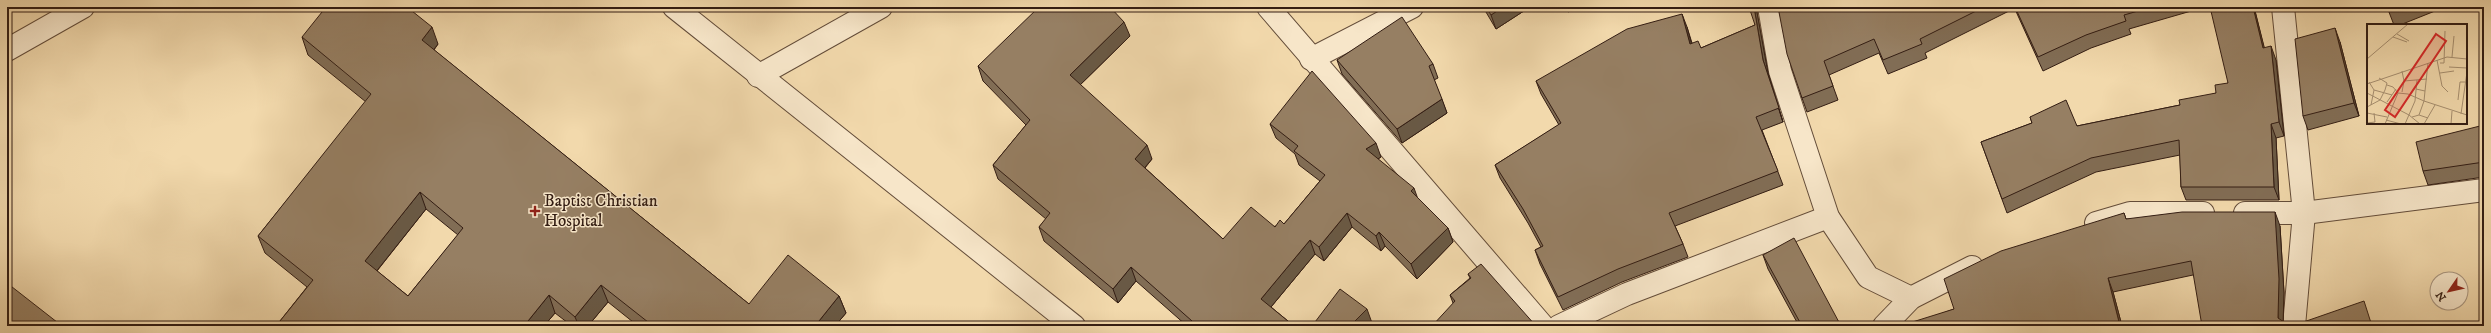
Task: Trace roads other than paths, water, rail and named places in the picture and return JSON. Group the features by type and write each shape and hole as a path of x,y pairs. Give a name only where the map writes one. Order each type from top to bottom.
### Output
{"street":[{"path":"7,50 83,7"},
{"path":"674,7 758,76 1074,326"},
{"path":"758,76 881,7"},
{"path":"1268,7 1311,59 1543,326"},
{"path":"1311,59 1412,7"},
{"path":"1768,7 1780,71 1828,217 1868,277 1911,298"},
{"path":"2283,7 2304,213 2294,326"},
{"path":"2078,228 2130,213 2304,213 2484,190"},
{"path":"1559,326 1627,294 1828,217"},
{"path":"1884,326 1911,298 1990,258"}],"place":[{"name":"Baptist Christian Hospital","path":"535,211"}]}
